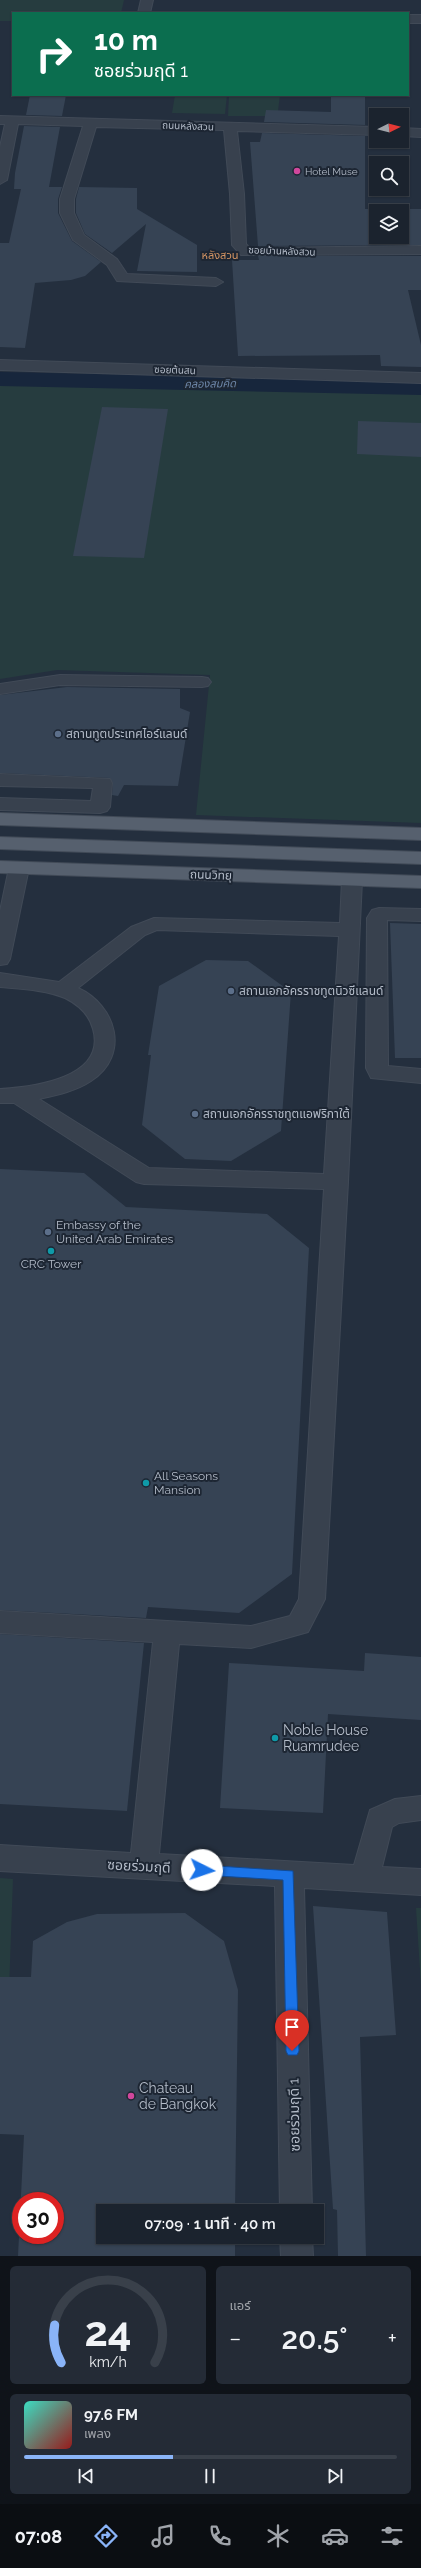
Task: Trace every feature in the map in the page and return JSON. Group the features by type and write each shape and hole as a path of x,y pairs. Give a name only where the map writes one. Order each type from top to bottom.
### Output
{"main road":[{"path":"0,819 421,834"},
{"name":"ถนนวิทยุ","path":"0,843 421,858"},
{"name":"ถนนวิทยุ","path":"10,867 421,882"}],"street":[{"path":"144,12 147,0"},
{"path":"409,19 421,19"},
{"path":"0,180 6,120"},
{"name":"ถนนหลังสวน","path":"6,120 369,131"},
{"path":"91,123 67,199 67,213 78,237 112,262 122,278 216,282"},
{"name":"ซอยบ้านหลังสวน","path":"230,127 237,194 239,245 246,252 421,250"},
{"path":"409,132 421,133"},
{"name":"ซอยต้นสน","path":"0,365 421,378"},
{"path":"0,689 60,680 202,682"},
{"path":"0,780 103,783 100,807 0,804"},
{"path":"0,959 10,867"},
{"path":"0,1622 251,1637 299,1624 312,1599 337,1182 352,880"},
{"path":"421,915 385,913 379,914 377,918 377,1052 379,1072 421,1076"},
{"path":"61,991 138,931 154,924 349,930"},
{"path":"0,980 42,984 61,991 92,1007 103,1024 107,1045 97,1066 80,1078 49,1090 9,1096"},
{"path":"9,1096 144,1176 337,1182"},
{"path":"144,1866 167,1631"},
{"path":"364,1880 380,1819 395,1811 421,1808"},
{"name":"ซอยร่วมฤดี","path":"0,1858 364,1880 421,1882"},
{"name":"ซอยร่วมฤดี 1","path":"289,1875 296,2204"},
{"path":"296,2244 297,2256"}],"green space":[{"path":"0,0 124,0 121,12 12,12 12,21 0,21"},
{"path":"175,96 227,96 225,114 172,113"},
{"path":"229,96 280,96 278,111 265,116 228,116"},
{"path":"0,381 421,392 421,823 196,815 210,675 57,670 0,679"},
{"path":"0,1878 13,1879 9,1991 0,1991"},
{"path":"416,1908 421,1908 421,1986"}],"building":[{"path":"30,96 66,96 62,116 26,115"},
{"path":"331,96 365,96 365,125 264,122 266,110 331,112"},
{"path":"24,126 60,127 49,187 62,187 58,199 58,213 72,241 101,262 85,276 71,280 35,283 25,348 0,347 0,243 9,243 21,189 14,189 15,173"},
{"path":"262,133 365,136 365,209 369,209 369,244 409,244 409,209 421,209 421,245 258,246 250,142 260,142"},
{"path":"79,187 137,188 137,209 197,245 197,272 137,271 146,224 112,253 85,234 76,213 76,199"},
{"path":"258,256 421,256 421,290 408,290 421,345 421,367 381,366 380,355 238,356 232,260 259,260"},
{"path":"102,407 168,409 144,558 73,556"},
{"path":"358,421 421,423 421,457 357,454"},
{"path":"67,687 180,689 180,708 190,712 178,786 124,785 118,796 112,795 113,783 110,778 0,773 0,695"},
{"path":"390,923 421,924 421,1058 395,1058"},
{"path":"206,960 248,961 291,992 281,1131 231,1161 185,1159 142,1125 151,1055 148,1055 159,986"},
{"path":"0,1169 84,1173 126,1207 267,1214 309,1248 292,1574 239,1613 148,1607 146,1618 0,1610"},
{"path":"0,1634 144,1643 127,1811 0,1804"},
{"name":"Noble House Ruamrudee","path":"365,1653 421,1657 421,1720 328,1714 323,1813 220,1808 229,1663 364,1671"},
{"path":"313,1906 387,1912 396,2035 360,2037 366,2256 338,2256 337,2210 333,2209"},
{"name":"Chateau de Bangkok","path":"185,1913 224,1941 238,1990 235,2204 96,2204 96,2244 235,2244 235,2256 18,2256 19,2244 64,2244 64,2192 21,2192 24,2135 0,2134 0,1977 31,1977 33,1941 67,1922 97,1914"}],"waterway":[{"name":"คลองสมคิด","path":"0,379 421,388"}],"place":[{"name":"Hotel Muse","path":"297,171"},
{"name":"สถานทูตประเทศไอร์แลนด์","path":"58,734"},
{"name":"สถานเอกอัครราชทูตนิวซีแลนด์","path":"231,991"},
{"name":"สถานเอกอัครราชทูตแอฟริกาใต้","path":"195,1114"},
{"name":"Embassy of the United Arab Emirates","path":"48,1232"},
{"name":"CRC Tower","path":"51,1251"},
{"name":"All Seasons Mansion","path":"146,1483"},
{"name":"Noble House Ruamrudee","path":"275,1738"},
{"name":"Chateau de Bangkok","path":"131,2096"}],"district":[{"name":"หลังสวน","path":"220,255"}],"route":[{"path":"202,1870 289,1875 292,2051"}]}
